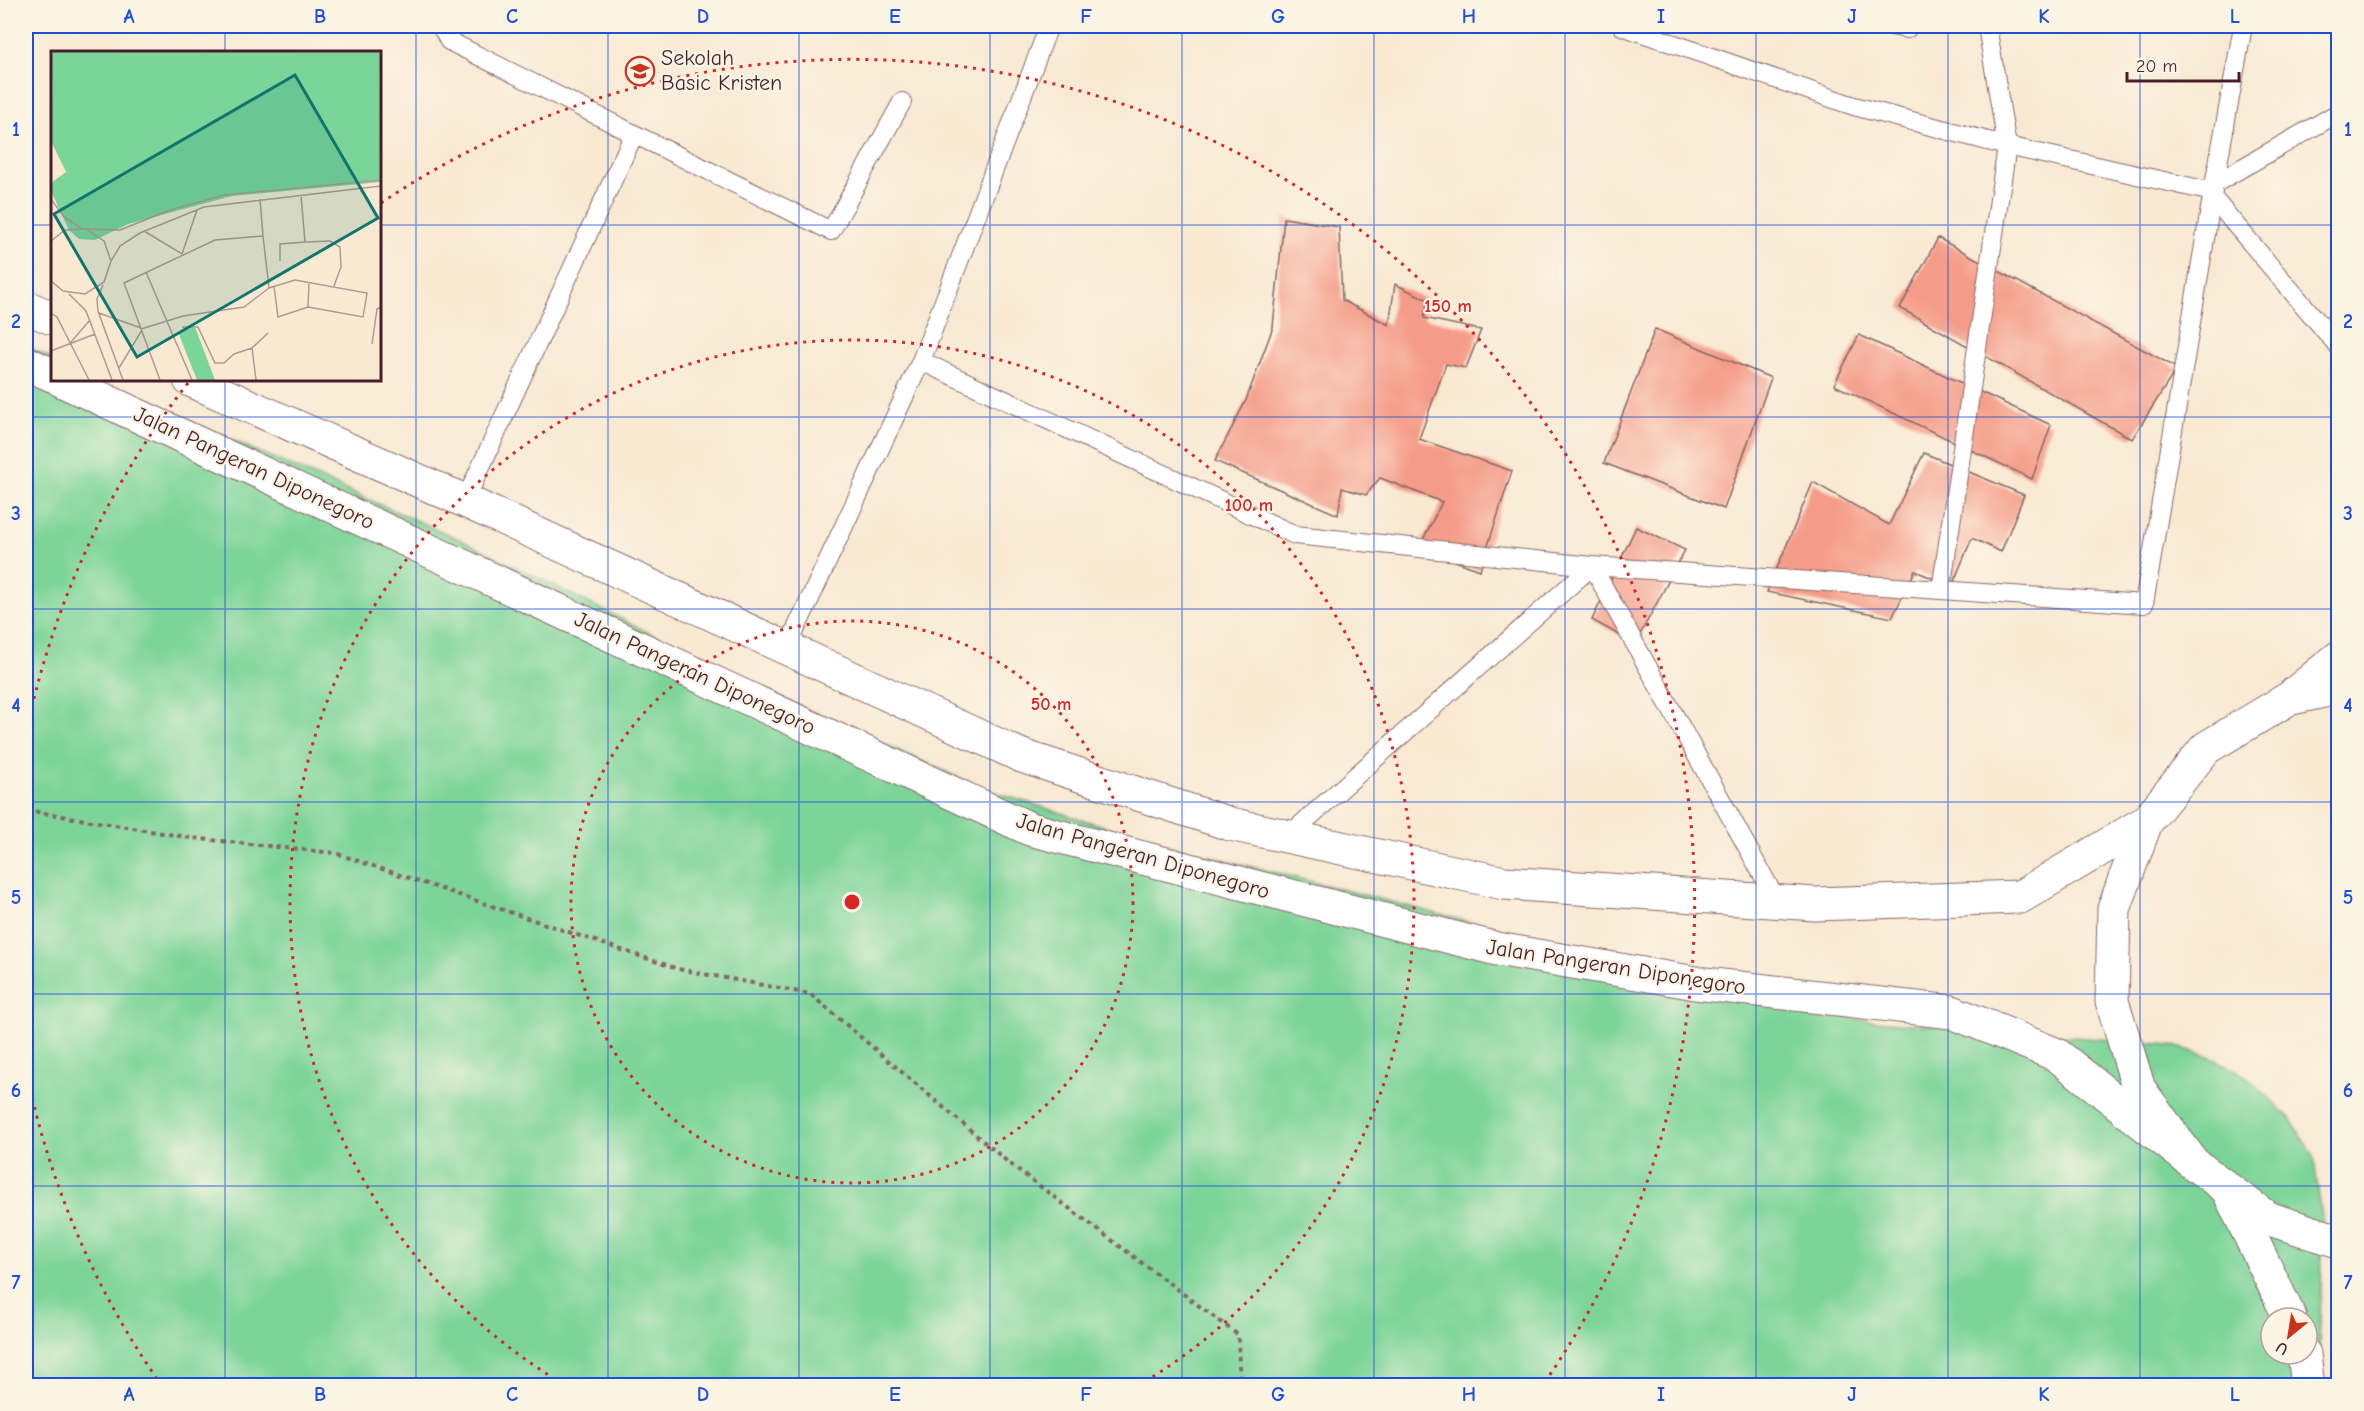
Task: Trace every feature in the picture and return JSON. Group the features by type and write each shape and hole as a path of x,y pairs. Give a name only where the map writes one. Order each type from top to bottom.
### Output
{"main road":[{"path":"26,307 51,318"},
{"path":"26,363 51,375"},
{"name":"Jalan Pangeran Diponegoro","path":"63,381 1030,829 1497,949 1696,983 1952,1012 2057,1055 2193,1164 2267,1218 2338,1241"},
{"path":"192,381 465,501 1022,756 1230,824 1287,837 1504,883 1815,904 2020,897 2146,822"},
{"path":"2193,1164 2139,1089 2112,1001 2114,909 2146,822 2206,748 2288,699 2338,658"},
{"path":"2288,699 2338,688"},
{"path":"2229,1190 2284,1306"},
{"path":"2306,1366 2308,1386"}],"lane":[{"path":"441,26 449,41 831,231 902,102"},
{"path":"787,648 921,361 1049,26"},
{"path":"1622,26 1854,106 2007,146 2213,191 2338,346"},
{"path":"1941,590 2007,146 1987,26"},
{"path":"921,361 1295,535 1592,566 2144,604 2243,26"},
{"path":"2213,191 2338,113"},
{"path":"465,501 634,134"},
{"path":"1287,837 1592,566"},
{"path":"1592,566 1777,901"}],"path":[{"path":"26,810 192,838 335,853 678,969 810,994 1010,1163 1239,1335 1240,1386"}],"green space":[{"path":"26,346 51,358 51,381 176,416 459,539 786,700 981,788 1144,839 1481,925 1678,979 1863,1020 2172,1045 2212,1058 2244,1074 2289,1117 2313,1154 2323,1225 2319,1353 2319,1306 2259,1306 2259,1366 2319,1366 2318,1385 26,1386"}],"building":[{"path":"1284,218 1339,227 1342,300 1389,325 1395,284 1428,300 1424,318 1481,330 1466,368 1446,364 1419,439 1512,471 1480,570 1419,548 1442,502 1380,478 1366,495 1342,488 1338,515 1215,461 1246,400 1273,327"},
{"path":"1938,238 2177,368 2132,439 1900,308"},
{"path":"1655,329 1771,378 1724,509 1604,463"},
{"path":"1859,335 2051,425 2032,479 1834,385"},
{"path":"1924,453 2024,495 2001,552 1972,538 1952,586 1915,571 1892,618 1767,592 1813,482 1889,525"},
{"path":"1636,527 1685,550 1635,644 1592,620"}],"place":[{"name":"Sekolah Basic Kristen","path":"640,71"}]}
